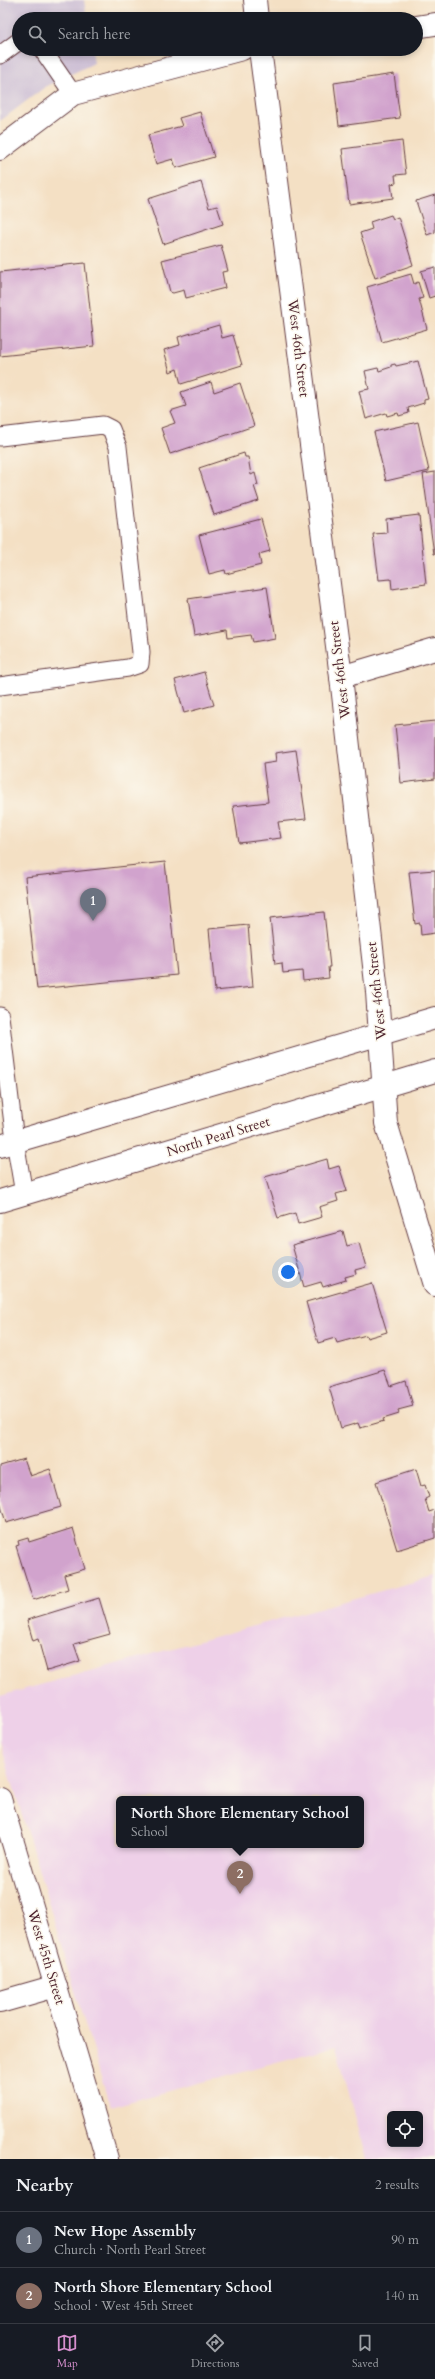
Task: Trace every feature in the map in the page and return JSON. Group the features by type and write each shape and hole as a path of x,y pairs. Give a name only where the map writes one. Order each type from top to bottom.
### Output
{"street":[{"path":"255,0 256,12"},
{"path":"423,25 435,24"},
{"path":"0,149 73,94 216,56"},
{"name":"West 46th Street","path":"261,56 341,677 381,1033 386,1124 435,1286"},
{"path":"341,677 435,649"},
{"path":"7,1144 435,1018"},
{"name":"North Pearl Street","path":"0,1201 435,1071"},
{"name":"West 45th Street","path":"0,1798 107,2159"},
{"path":"0,2002 56,1986"}],"lane":[{"path":"0,55 12,46"},
{"path":"47,56 73,94"},
{"path":"0,437 103,425 111,429 118,448 141,652 140,664 128,668 0,686"},
{"path":"0,1016 7,1144 24,1194"}],"shaded area":[{"path":"0,0 84,0 86,12 12,12 12,56 93,56 94,63 45,87 0,121"},
{"path":"435,1576 435,2159 367,2159 336,2046 110,2107 0,1742 0,1696"}],"building":[{"path":"394,74 400,118 339,126 334,83"},
{"path":"200,112 214,157 176,168 173,159 156,164 148,135 182,126 179,118"},
{"path":"402,141 406,174 395,175 396,183 391,184 393,198 349,204 342,149"},
{"path":"201,182 209,208 217,206 223,224 163,244 148,199"},
{"path":"435,195 435,232 427,235 416,201"},
{"path":"391,215 393,219 398,217 413,265 375,278 360,233 372,229 370,222"},
{"path":"221,245 228,271 222,272 225,288 186,298 184,290 173,293 170,292 162,260"},
{"path":"85,263 94,346 0,356 0,272"},
{"path":"435,267 435,296 429,298 421,271"},
{"path":"411,274 414,284 418,282 423,298 419,299 427,329 382,342 367,287"},
{"path":"219,325 222,338 233,335 242,365 181,384 177,369 170,372 164,350 180,345 178,337"},
{"path":"418,361 428,399 424,400 424,403 408,408 409,413 399,416 398,413 387,416 386,413 366,419 359,391 369,389 365,371 378,368 379,371 391,367 391,365 395,364 396,366"},
{"path":"211,382 214,392 240,383 254,426 170,454 161,428 175,423 170,411 186,406 181,392"},
{"path":"418,422 429,471 386,481 374,432"},
{"path":"244,453 245,457 248,457 251,475 255,473 258,485 254,486 259,501 214,515 199,468"},
{"path":"435,472 435,554 434,554 423,474"},
{"path":"419,515 426,584 392,589 391,579 379,580 373,534 387,533 386,519"},
{"path":"261,519 270,551 259,554 261,565 226,574 225,570 209,574 199,535"},
{"path":"267,587 275,638 253,642 251,635 228,638 227,630 194,636 188,599"},
{"path":"204,672 214,705 184,713 175,680"},
{"path":"435,721 435,779 401,783 395,725"},
{"path":"296,750 306,819 278,822 281,838 239,843 233,806 268,802 263,764 276,762 275,753"},
{"path":"165,862 177,975 37,989 25,877"},
{"path":"435,870 435,933 421,935 420,923 415,924 409,872"},
{"path":"324,912 330,967 328,967 329,978 303,981 302,971 283,973 282,963 275,964 270,918"},
{"path":"248,925 253,987 215,991 209,929"},
{"path":"327,1159 329,1169 339,1166 347,1191 336,1194 338,1201 319,1207 322,1217 298,1224 295,1213 278,1218 265,1177"},
{"path":"343,1231 347,1246 359,1243 366,1267 355,1270 356,1274 345,1277 346,1280 323,1287 321,1282 304,1287 292,1245"},
{"path":"372,1283 387,1332 367,1338 366,1335 337,1343 335,1338 318,1343 306,1302"},
{"path":"385,1370 391,1386 406,1381 413,1406 398,1410 399,1414 383,1419 384,1421 360,1428 358,1423 341,1428 329,1387"},
{"path":"24,1459 30,1476 50,1469 61,1507 6,1523 0,1502 0,1466"},
{"path":"416,1469 421,1486 425,1485 429,1497 425,1499 429,1512 435,1510 435,1538 397,1550 376,1482"},
{"path":"73,1528 85,1569 64,1575 68,1589 33,1600 16,1546 19,1545 18,1541 28,1538 29,1542"},
{"path":"99,1598 110,1634 74,1644 80,1661 47,1671 38,1639 33,1641 27,1620"}],"place":[{"name":"New Hope Assembly","path":"93,921"},
{"name":"North Shore Elementary School","path":"240,1894"}]}
